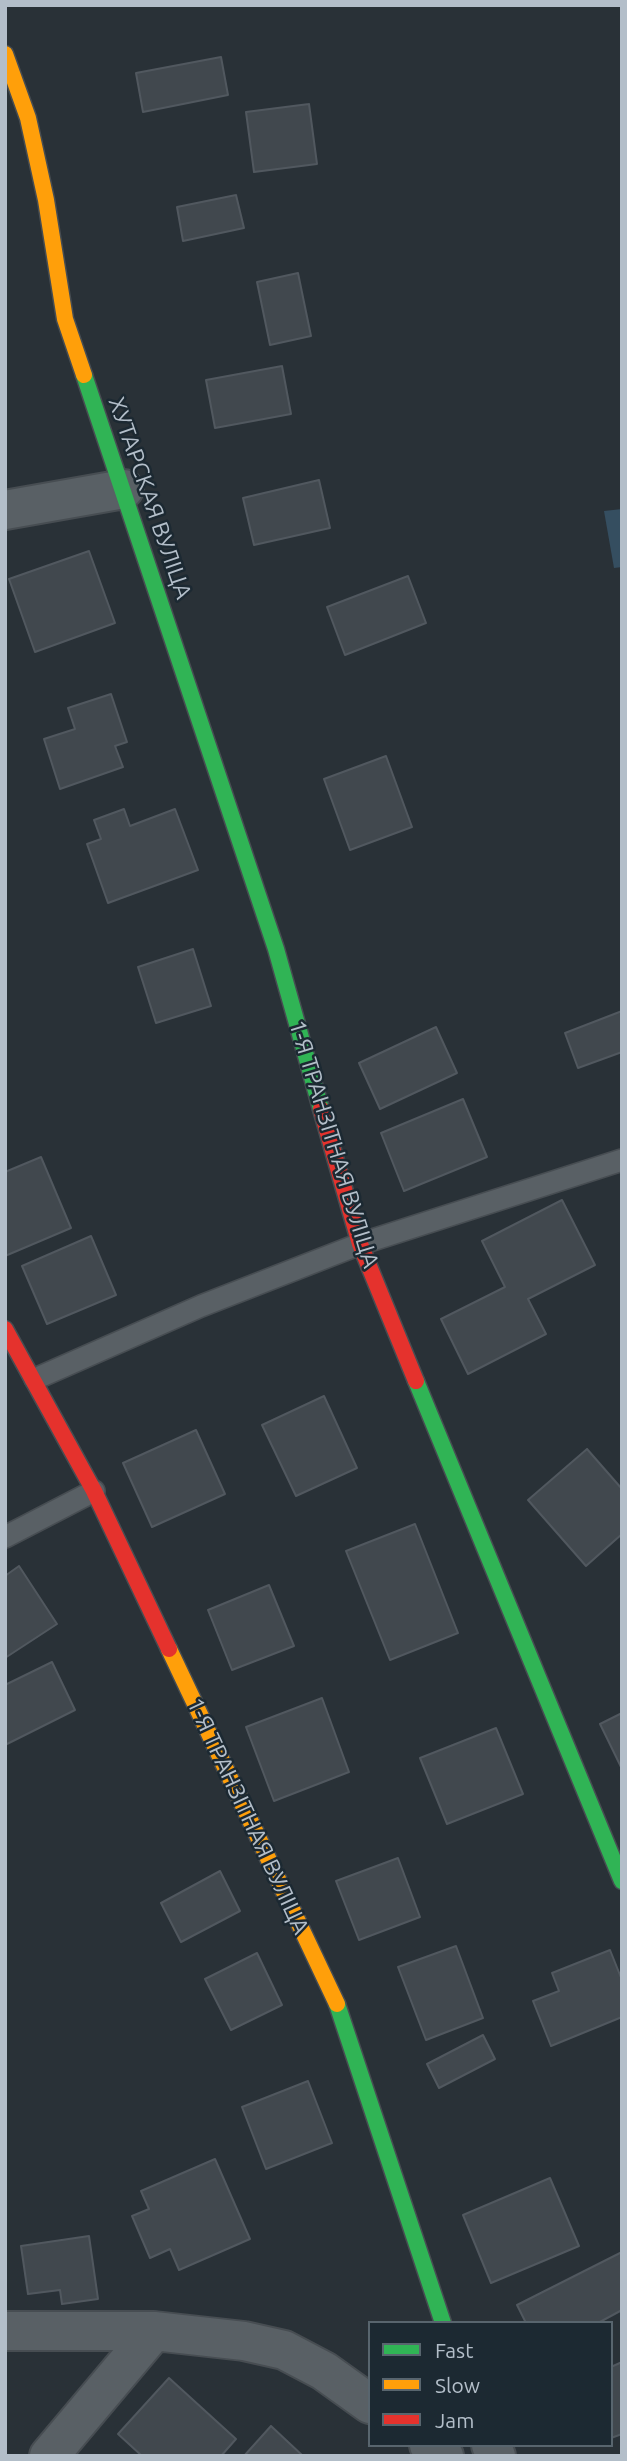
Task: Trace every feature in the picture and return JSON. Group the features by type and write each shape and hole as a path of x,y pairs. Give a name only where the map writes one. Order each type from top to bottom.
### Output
{"street":[{"name":"ХУТАРСКАЯ ВУЛІЦА","path":"5,54 28,118 46,200 65,319 276,949"},
{"path":"5,510 124,489"},
{"name":"1-Я ТРАНЗІТНАЯ ВУЛІЦА","path":"276,949 360,1244 622,1881"},
{"name":"1-Я ТРАНЗІТНАЯ ВУЛІЦА","path":"5,1329 94,1490 344,2018 442,2321"},
{"path":"5,2331 154,2331 244,2341 284,2350 324,2371 368,2403"},
{"path":"49,2456 154,2331"}],"lane":[{"path":"35,1380 201,1306 360,1244 622,1160"},
{"path":"5,1537 94,1490"}],"water":[{"path":"622,509 622,567 614,568 604,511"}],"building":[{"path":"221,57 228,95 143,112 136,73"},
{"path":"309,104 317,164 254,172 246,112"},
{"path":"236,195 244,228 183,241 177,207"},
{"path":"298,273 311,336 270,345 257,282"},
{"path":"282,366 291,414 215,428 206,380"},
{"path":"319,480 330,528 254,545 243,498"},
{"path":"89,551 115,623 35,652 9,579"},
{"path":"408,576 426,623 345,655 327,607"},
{"path":"111,694 127,742 115,746 123,767 60,789 44,739 75,729 68,708"},
{"path":"386,756 412,827 350,850 324,779"},
{"path":"124,809 130,826 175,809 198,870 108,903 87,844 101,839 94,820"},
{"path":"193,949 211,1006 156,1023 138,967"},
{"path":"622,1011 622,1052 578,1068 565,1033"},
{"path":"436,1027 457,1073 380,1109 359,1063"},
{"path":"463,1099 487,1157 404,1191 381,1133"},
{"path":"41,1157 71,1228 5,1256 5,1172"},
{"path":"562,1200 595,1265 528,1299 546,1334 468,1374 441,1319 505,1287 482,1241"},
{"path":"91,1236 116,1295 47,1324 22,1266"},
{"path":"324,1396 357,1468 296,1496 262,1425"},
{"path":"196,1430 225,1494 152,1527 123,1463"},
{"path":"587,1449 622,1489 622,1534 586,1566 528,1500"},
{"path":"415,1524 458,1633 390,1660 346,1551"},
{"path":"19,1566 57,1624 5,1658 5,1576"},
{"path":"269,1585 294,1646 232,1670 208,1610"},
{"path":"52,1662 75,1710 5,1745 5,1685"},
{"path":"322,1698 349,1772 274,1801 246,1727"},
{"path":"622,1713 622,1769 600,1724"},
{"path":"496,1728 523,1794 447,1824 420,1758"},
{"path":"398,1858 420,1917 359,1940 336,1881"},
{"path":"220,1871 240,1911 181,1942 161,1903"},
{"path":"456,1946 483,2018 426,2040 398,1967"},
{"path":"610,1950 622,1980 622,2017 551,2046 533,2001 559,1991 552,1973"},
{"path":"257,1953 282,2005 231,2030 205,1979"},
{"path":"483,2035 495,2059 439,2088 427,2064"},
{"path":"308,2081 332,2143 266,2169 242,2107"},
{"path":"215,2159 250,2239 179,2270 170,2249 150,2258 132,2216 149,2209 141,2191"},
{"path":"550,2178 579,2246 491,2283 463,2215"},
{"path":"89,2236 98,2299 62,2304 60,2290 28,2294 21,2246"},
{"path":"622,2252 622,2310 602,2321 525,2321 517,2305"},
{"path":"622,2362 622,2434 613,2437 613,2366"},
{"path":"169,2378 236,2439 221,2456 142,2456 118,2434"},
{"path":"271,2426 303,2456 244,2456"}],"traffic: fast":[{"path":"84,375 276,949 321,1109"},
{"path":"416,1381 622,1881"},
{"path":"337,2004 442,2321"}],"traffic: slow":[{"path":"5,54 28,118 46,200 65,319 84,375"},
{"path":"169,1649 337,2004"}],"traffic: jam":[{"path":"321,1109 360,1244 416,1381"},
{"path":"5,1329 94,1491 169,1649"}]}
